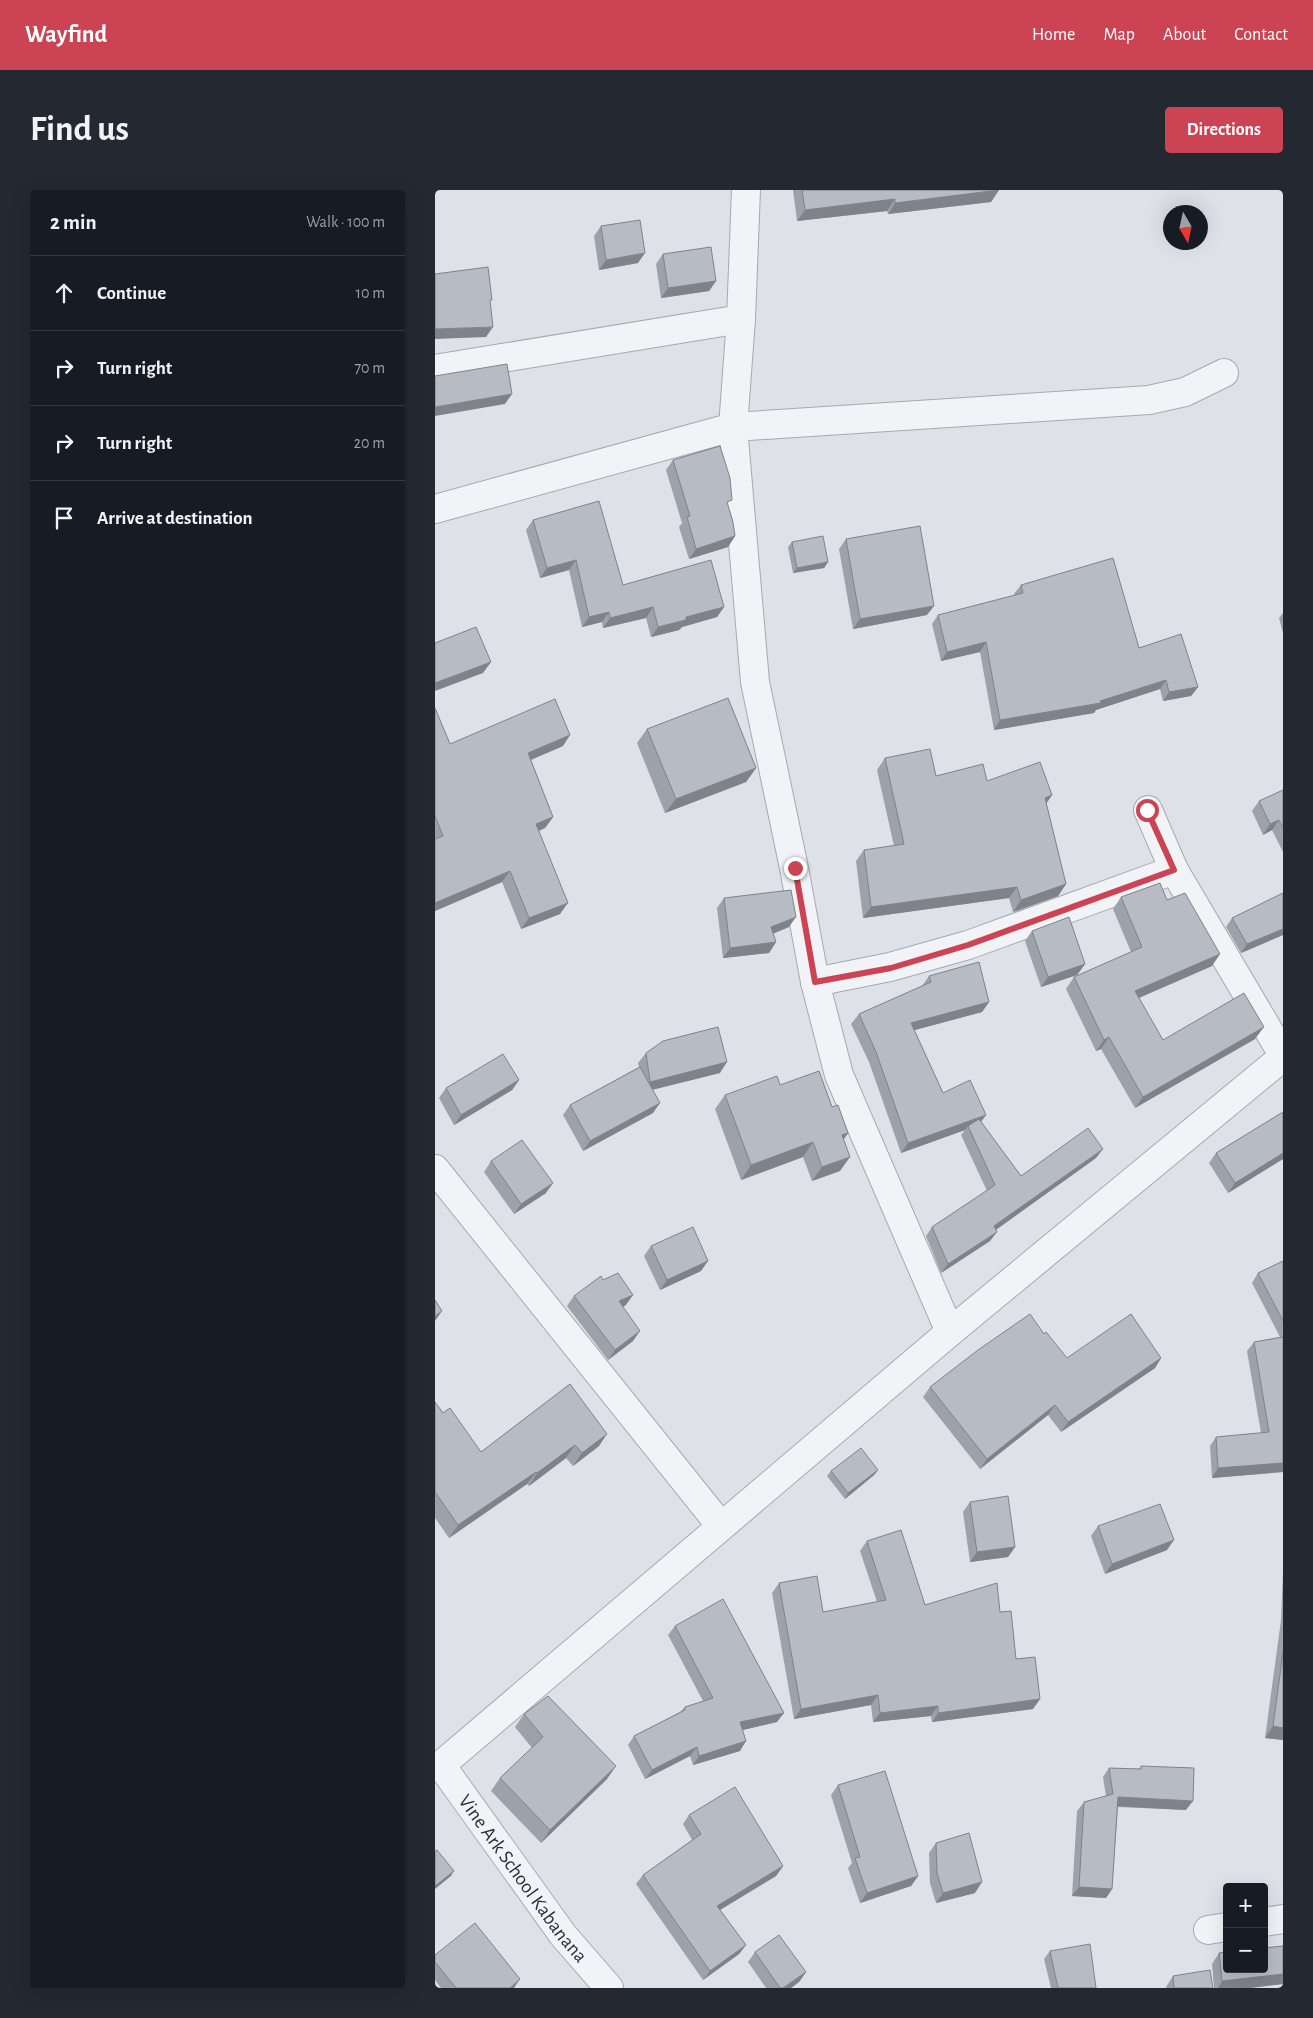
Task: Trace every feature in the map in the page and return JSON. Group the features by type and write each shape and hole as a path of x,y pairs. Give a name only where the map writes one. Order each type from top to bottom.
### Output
{"street":[{"path":"746,190 741,319 733,427 755,682 795,868 815,982 839,1075 950,1332"},
{"path":"435,369 741,319"},
{"path":"435,509 733,427 1149,400 1185,392 1224,373"},
{"path":"438,1180 721,1526 950,1332 1283,1056 1174,870 1147,810"},
{"path":"815,982 891,968 968,945 1174,870"},
{"name":"Vine Ark School Kabanana","path":"609,1988 563,1934 441,1765 721,1526"},
{"path":"1268,1921 1283,1919"}],"building":[{"path":"802,190 999,190 895,203 895,199 805,210"},
{"path":"640,220 645,253 606,260 601,226"},
{"path":"711,247 716,281 668,288 663,254"},
{"path":"488,267 493,327 435,329 435,274"},
{"path":"507,364 512,394 435,407 435,376"},
{"path":"720,446 730,478 732,500 727,502 735,536 696,549 687,517 690,516 673,460"},
{"path":"599,501 623,585 711,560 724,607 658,627 653,607 610,618 609,612 589,617 576,560 547,568 533,520"},
{"path":"920,526 934,606 860,619 846,539"},
{"path":"823,536 828,562 797,568 792,542"},
{"path":"1113,558 1139,648 1181,634 1198,687 1169,692 1166,680 1100,701 1101,703 1000,720 986,642 947,652 938,615 1023,593 1021,585"},
{"path":"476,627 491,662 435,683 435,643"},
{"path":"728,698 756,768 676,799 647,729"},
{"path":"555,699 570,735 528,753 553,817 536,824 568,903 529,918 510,871 435,903 435,839 443,836 435,816 435,708 450,744"},
{"path":"930,749 936,776 983,764 987,781 1040,762 1052,795 1045,798 1066,884 1021,900 1017,887 871,907 864,850 904,844 885,758"},
{"path":"1283,790 1283,828 1279,820 1270,824 1259,801"},
{"path":"1160,883 1167,900 1185,893 1220,954 1135,991 1163,1040 1244,993 1264,1027 1143,1097 1109,1037 1104,1040 1074,977 1142,947 1121,897"},
{"path":"791,890 796,917 771,927 776,942 730,948 724,898"},
{"path":"1283,893 1283,929 1247,944 1232,918"},
{"path":"1069,917 1085,964 1048,977 1032,931"},
{"path":"979,962 989,1002 911,1023 943,1093 970,1080 986,1115 908,1143 876,1052 859,1014 931,982 929,976"},
{"path":"718,1027 727,1062 650,1082 646,1053 663,1041"},
{"path":"503,1054 519,1080 461,1115 446,1088"},
{"path":"640,1067 660,1103 590,1141 570,1105"},
{"path":"819,1071 832,1107 838,1105 848,1133 842,1135 850,1157 822,1167 813,1142 751,1165 725,1095 777,1076 780,1085"},
{"path":"1283,1112 1283,1153 1235,1183 1216,1153"},
{"path":"979,1119 1021,1176 1088,1128 1103,1149 994,1226 997,1232 948,1264 932,1227 995,1185 968,1126"},
{"path":"522,1140 553,1183 521,1204 491,1161"},
{"path":"693,1227 708,1261 667,1280 651,1246"},
{"path":"1283,1261 1283,1321 1258,1273"},
{"path":"618,1273 633,1295 619,1301 640,1331 615,1350 574,1296 601,1276 603,1280"},
{"path":"435,1300 442,1311 435,1316"},
{"path":"1030,1314 1044,1334 1046,1332 1067,1358 1131,1314 1161,1358 1068,1422 1055,1405 987,1459 930,1387 978,1350"},
{"path":"1283,1337 1283,1463 1218,1468 1216,1437 1269,1432 1254,1342"},
{"path":"570,1384 607,1434 582,1453 575,1445 537,1473 458,1525 435,1492 435,1402 443,1413 450,1408 481,1452"},
{"path":"861,1448 878,1470 848,1493 831,1471"},
{"path":"1008,1496 1015,1547 977,1552 970,1502"},
{"path":"1160,1504 1174,1540 1112,1564 1098,1526"},
{"path":"901,1530 925,1605 997,1583 1000,1612 1011,1611 1016,1659 1035,1657 1040,1699 938,1713 938,1706 880,1713 878,1695 801,1709 779,1583 817,1576 823,1612 886,1600 867,1541"},
{"path":"723,1599 784,1713 740,1722 746,1741 699,1756 697,1747 652,1770 634,1736 685,1710 685,1707 713,1698 675,1626"},
{"path":"1283,1652 1283,1728 1273,1726"},
{"path":"548,1696 616,1766 550,1830 500,1778 543,1737 524,1714"},
{"path":"1141,1766 1194,1768 1193,1801 1118,1797 1112,1889 1079,1887 1084,1802 1113,1794 1109,1768 1141,1769"},
{"path":"885,1771 918,1876 867,1893 855,1858 860,1857 838,1785"},
{"path":"735,1787 783,1866 717,1906 746,1945 710,1971 643,1875 701,1834 689,1815"},
{"path":"969,1833 982,1882 943,1893 937,1873 936,1843"},
{"path":"437,1850 454,1871 435,1886 435,1851"},
{"path":"475,1923 520,1979 510,1988 456,1988 435,1962 435,1955"},
{"path":"779,1935 806,1972 783,1988 780,1988 755,1952"},
{"path":"1090,1944 1096,1988 1058,1988 1050,1951"},
{"path":"1283,1946 1283,1974 1222,1981 1219,1953 1223,1952 1223,1973 1268,1973 1268,1948"},
{"path":"1210,1970 1213,1988 1174,1988 1173,1976"}],"route":[{"path":"795,868 815,982 891,968 968,945 1174,870 1147,810"}]}
